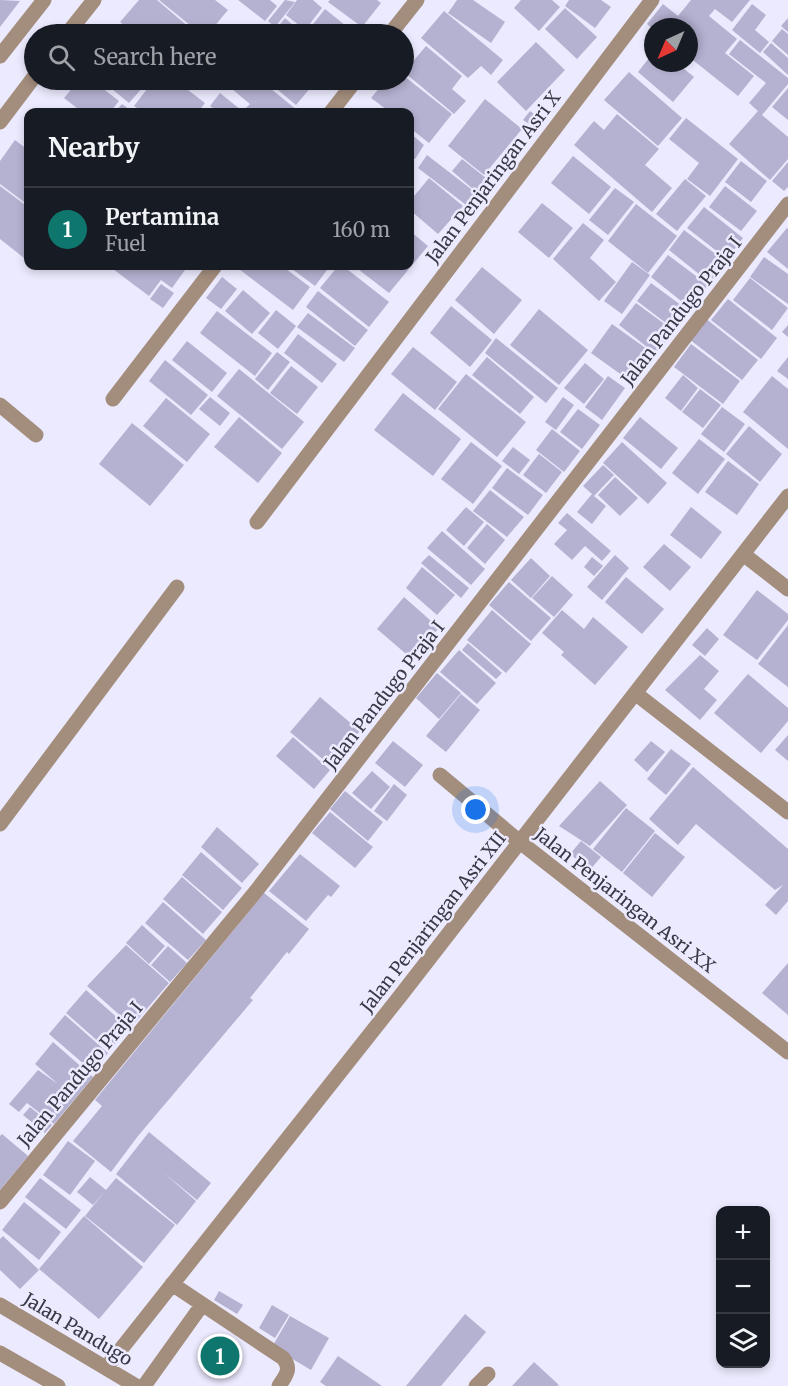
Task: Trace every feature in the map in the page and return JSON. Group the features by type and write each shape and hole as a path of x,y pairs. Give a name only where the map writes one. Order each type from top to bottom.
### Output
{"street":[{"path":"25,24 44,0"},
{"path":"75,24 94,0"},
{"path":"398,24 417,0"},
{"name":"Jalan Penjaringan Asri X","path":"257,522 652,0"},
{"path":"0,56 24,25"},
{"path":"0,122 24,90"},
{"path":"334,108 348,90"},
{"name":"Jalan Pandugo Praja I","path":"0,1202 265,881 788,204"},
{"path":"114,399 212,270"},
{"path":"0,405 36,435"},
{"name":"Jalan Penjaringan Asri XII","path":"106,1368 520,842 788,496"},
{"path":"743,554 788,589"},
{"path":"0,824 177,587"},
{"path":"635,693 788,812"},
{"name":"Jalan Penjaringan Asri XX","path":"440,775 520,842 788,1052"},
{"path":"172,1284 283,1358 288,1364 288,1371 279,1386"},
{"name":"Jalan Pandugo","path":"0,1305 136,1386"},
{"path":"144,1386 202,1305"},
{"path":"0,1353 58,1386"},
{"path":"476,1386 488,1374"}],"building":[{"path":"0,0 20,1 0,27"},
{"path":"139,0 157,0 185,24 122,24 120,22"},
{"path":"159,0 215,0 228,10 216,24 189,24"},
{"path":"238,0 270,0 277,6 265,21"},
{"path":"285,0 295,2 277,24 268,21"},
{"path":"297,0 313,0 322,8 310,24 297,24 286,15"},
{"path":"330,0 377,0 381,3 364,24 358,24 328,2"},
{"path":"457,0 473,0 505,22 491,43 448,13"},
{"path":"521,0 552,0 560,7 539,31 514,8"},
{"path":"569,0 601,0 611,7 595,28 565,6"},
{"path":"691,0 750,0 732,22 715,9 709,16 737,39 725,53 754,76 738,96 698,64 698,18 652,18 663,4 678,16"},
{"path":"752,4 766,15 755,30 769,42 760,53 732,30"},
{"path":"565,8 597,37 577,59 545,29"},
{"path":"325,9 344,24 313,24"},
{"path":"444,11 503,60 491,75 481,66 468,78 421,38"},
{"path":"285,18 292,24 280,24"},
{"path":"788,18 788,32 781,26"},
{"path":"782,29 788,34 788,55 772,41"},
{"path":"740,40 788,78 788,84 762,115 788,137 788,159 770,180 729,144 758,111 749,103 766,83 729,54"},
{"path":"536,42 565,70 526,111 497,82"},
{"path":"771,43 788,58 788,75 763,52"},
{"path":"426,46 462,76 452,89 466,101 454,114 414,80 414,60"},
{"path":"644,64 644,72 688,72 694,77 673,102 638,72"},
{"path":"629,72 682,118 658,146 604,100"},
{"path":"414,84 452,114 429,143 414,131 414,108 385,108 371,98 378,90 414,90"},
{"path":"788,88 788,120 772,107"},
{"path":"71,90 105,90 119,101 113,108 77,108 64,98"},
{"path":"113,90 140,90 129,103"},
{"path":"146,90 188,90 205,103 201,108 137,108 134,106"},
{"path":"233,90 272,90 295,108 246,108 250,104"},
{"path":"278,90 308,90 296,105"},
{"path":"220,93 239,108 213,108 210,106"},
{"path":"485,99 522,129 484,175 448,146"},
{"path":"530,111 544,121 538,130 523,120"},
{"path":"617,114 659,149 645,165 672,188 652,212 574,145 594,121 604,130"},
{"path":"686,118 738,159 710,196 687,179 699,163 669,139"},
{"path":"414,136 424,145 414,159"},
{"path":"15,140 24,147 24,202 0,184 0,161"},
{"path":"427,155 480,196 470,208 418,168"},
{"path":"573,156 611,187 589,214 551,183"},
{"path":"462,159 491,182 480,195 452,171"},
{"path":"741,161 767,181 751,202 725,182"},
{"path":"788,162 788,187 784,191 772,181"},
{"path":"429,178 463,206 438,234 414,213 414,196"},
{"path":"685,179 706,196 677,231 656,214"},
{"path":"0,186 24,204 24,258 0,239"},
{"path":"725,186 757,211 741,231 709,207"},
{"path":"615,188 634,202 608,235 589,220"},
{"path":"542,203 573,228 549,258 518,232"},
{"path":"636,204 677,236 648,273 608,241"},
{"path":"704,207 743,238 727,259 687,228"},
{"path":"583,223 604,240 590,258 616,282 599,301 553,259"},
{"path":"788,229 788,269 767,252"},
{"path":"684,230 726,262 710,283 669,250"},
{"path":"414,234 428,246 414,263"},
{"path":"668,255 708,285 690,308 651,277"},
{"path":"764,257 788,274 788,304 750,277"},
{"path":"632,262 650,275 622,314 604,301"},
{"path":"482,267 522,300 494,334 455,300"},
{"path":"114,270 185,270 172,288 161,280 149,296"},
{"path":"240,270 287,270 310,287 293,310"},
{"path":"293,270 327,270 315,286"},
{"path":"335,270 348,270 389,302 369,327 320,288"},
{"path":"359,270 408,270 389,293"},
{"path":"222,277 237,289 221,309 206,298"},
{"path":"750,278 788,308 772,330 733,300"},
{"path":"651,283 689,311 675,330 637,301"},
{"path":"161,284 174,293 163,308 150,299"},
{"path":"243,290 270,313 252,334 225,311"},
{"path":"318,291 368,330 355,346 306,307"},
{"path":"728,299 777,338 761,359 711,320"},
{"path":"636,303 674,331 656,354 619,325"},
{"path":"451,306 492,340 470,367 430,333"},
{"path":"539,309 588,350 559,385 510,345"},
{"path":"276,310 296,326 278,349 258,333"},
{"path":"217,311 272,353 255,376 200,333"},
{"path":"308,313 355,348 344,362 297,327"},
{"path":"705,318 758,360 742,380 689,339"},
{"path":"612,324 651,352 630,381 591,353"},
{"path":"788,325 788,337 782,332"},
{"path":"298,334 337,364 322,383 284,353"},
{"path":"496,338 558,388 546,403 485,353"},
{"path":"187,341 227,373 212,392 172,360"},
{"path":"691,344 740,381 723,404 674,367"},
{"path":"413,347 457,382 435,410 391,374"},
{"path":"277,352 290,362 268,390 255,379"},
{"path":"487,357 534,397 520,414 472,375"},
{"path":"788,357 788,379 777,371"},
{"path":"165,360 208,395 191,415 149,381"},
{"path":"585,363 604,379 584,404 564,388"},
{"path":"291,366 318,387 297,414 270,393"},
{"path":"239,369 304,422 282,449 217,396"},
{"path":"466,374 526,422 497,457 438,409"},
{"path":"683,375 698,388 681,411 665,398"},
{"path":"608,376 625,388 602,420 585,407"},
{"path":"772,376 788,389 788,449 743,412"},
{"path":"700,389 721,405 703,428 682,412"},
{"path":"403,393 461,439 433,476 374,430"},
{"path":"210,397 230,413 220,426 199,409"},
{"path":"563,397 574,405 556,430 545,422"},
{"path":"166,398 210,434 187,462 143,426"},
{"path":"722,407 745,424 724,452 701,434"},
{"path":"578,409 600,425 582,449 560,432"},
{"path":"239,417 282,453 258,483 214,447"},
{"path":"640,417 678,448 661,469 623,438"},
{"path":"132,423 184,465 150,506 99,464"},
{"path":"749,426 782,454 760,482 726,454"},
{"path":"552,429 580,451 564,472 536,450"},
{"path":"699,439 725,459 698,494 672,473"},
{"path":"471,442 502,466 473,504 441,479"},
{"path":"622,442 667,483 648,504 603,463"},
{"path":"513,447 530,460 519,474 502,461"},
{"path":"539,454 562,472 546,493 523,475"},
{"path":"728,461 759,484 737,515 705,492"},
{"path":"603,465 614,475 594,496 606,506 592,524 577,512 592,494 583,486"},
{"path":"507,468 543,495 528,515 492,488"},
{"path":"615,477 638,498 620,516 598,495"},
{"path":"490,490 524,517 507,537 473,511"},
{"path":"466,507 484,522 464,546 446,530"},
{"path":"691,507 722,532 701,559 670,535"},
{"path":"567,513 611,551 602,561 585,546 572,560 554,544 567,530 558,523"},
{"path":"487,524 505,540 485,564 467,548"},
{"path":"442,531 485,569 471,585 427,548"},
{"path":"664,544 691,567 670,591 643,567"},
{"path":"429,555 469,588 461,598 421,563"},
{"path":"615,555 629,568 602,600 587,587"},
{"path":"592,557 603,566 594,576 584,567"},
{"path":"531,558 550,576 531,598 511,580"},
{"path":"422,567 455,595 437,615 406,588"},
{"path":"552,576 573,595 554,617 532,598"},
{"path":"626,577 664,609 642,634 605,602"},
{"path":"509,582 551,618 531,641 489,605"},
{"path":"757,590 788,614 788,620 757,660 723,635"},
{"path":"404,597 439,628 412,659 377,629"},
{"path":"492,610 531,644 506,673 467,640"},
{"path":"562,610 584,629 593,617 628,647 595,685 561,655 564,652 542,633"},
{"path":"788,625 788,687 758,664"},
{"path":"707,628 719,639 705,656 692,645"},
{"path":"468,643 502,673 496,679 462,650"},
{"path":"459,650 496,683 477,704 440,672"},
{"path":"700,655 719,671 704,689 717,700 700,720 665,690"},
{"path":"437,673 461,693 439,719 416,698"},
{"path":"748,674 788,708 788,721 761,753 714,713"},
{"path":"461,694 480,710 446,752 426,736"},
{"path":"320,697 360,731 331,766 290,732"},
{"path":"788,735 788,761 775,750"},
{"path":"293,737 330,770 314,789 276,756"},
{"path":"393,741 423,765 405,787 375,763"},
{"path":"651,741 665,752 647,772 634,760"},
{"path":"671,749 691,764 666,795 647,779"},
{"path":"693,767 788,849 788,901 776,915 765,905 783,885 775,890 696,824 678,845 649,819"},
{"path":"372,771 390,787 371,809 352,793"},
{"path":"600,781 627,805 590,846 559,826"},
{"path":"394,784 407,795 387,821 374,811"},
{"path":"345,791 383,822 368,841 330,809"},
{"path":"626,808 655,831 622,872 593,849"},
{"path":"330,812 373,847 355,868 312,833"},
{"path":"217,827 259,864 242,883 201,847"},
{"path":"655,833 685,857 652,897 623,873"},
{"path":"581,841 601,857 590,870 570,854"},
{"path":"201,852 242,888 223,910 182,875"},
{"path":"300,854 340,886 331,897 328,895 306,921 269,891"},
{"path":"182,877 222,912 203,934 163,899"},
{"path":"264,893 309,929 289,954 287,952 250,998 253,1000 138,1136 111,1172 73,1141 102,1106 95,1100"},
{"path":"163,902 206,940 188,960 145,923"},
{"path":"142,925 165,946 149,964 126,943"},
{"path":"126,945 169,983 132,1026 87,986"},
{"path":"168,946 187,963 170,982 151,965"},
{"path":"788,963 788,1015 762,993"},
{"path":"86,990 129,1028 109,1051 66,1013"},
{"path":"65,1015 108,1053 92,1071 49,1034"},
{"path":"53,1042 93,1077 54,1124 27,1103 19,1112 9,1104 38,1070 58,1084 35,1064"},
{"path":"30,1107 52,1125 45,1133 23,1115"},
{"path":"149,1132 211,1183 197,1200 164,1173 196,1201 177,1225 116,1174"},
{"path":"2,1134 28,1156 0,1190 0,1136"},
{"path":"68,1141 95,1161 70,1195 43,1175"},
{"path":"90,1177 106,1190 116,1178 175,1225 144,1263 85,1216 105,1191 93,1205 77,1192"},
{"path":"40,1178 81,1210 66,1229 25,1197"},
{"path":"24,1202 61,1232 39,1260 2,1230"},
{"path":"84,1216 143,1267 99,1319 39,1269"},
{"path":"3,1236 39,1270 20,1289 0,1270 0,1239"},
{"path":"219,1291 243,1305 237,1314 214,1300"},
{"path":"272,1305 289,1315 275,1338 259,1328"},
{"path":"465,1314 486,1332 441,1386 406,1386"},
{"path":"290,1316 329,1338 311,1370 272,1347"},
{"path":"338,1356 382,1386 326,1386 320,1382"},
{"path":"534,1362 559,1385 512,1386"}],"place":[{"name":"Pertamina","path":"220,1356"}]}
